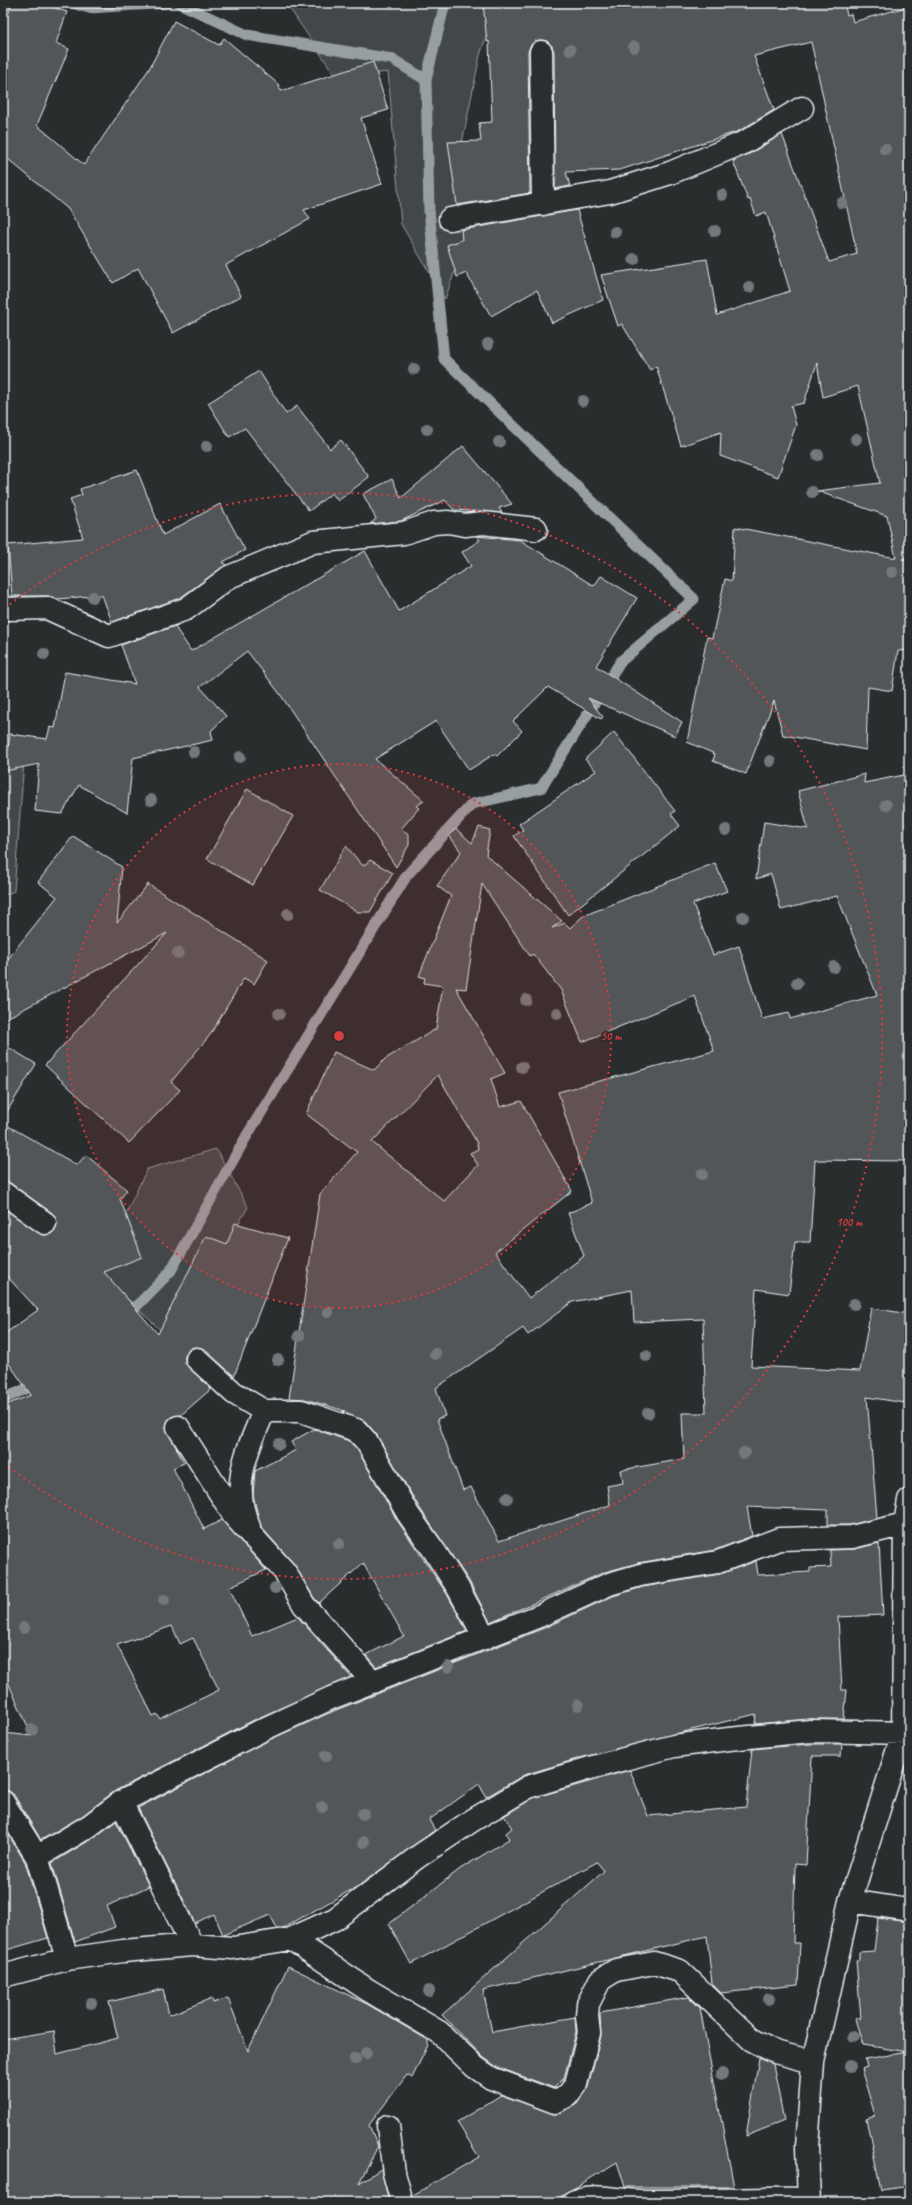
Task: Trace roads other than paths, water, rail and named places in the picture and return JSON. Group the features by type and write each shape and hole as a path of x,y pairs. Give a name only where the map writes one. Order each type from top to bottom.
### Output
{"street":[{"path":"541,52 543,204"},
{"path":"450,219 610,192 670,173 744,142 802,108"},
{"path":"3,607 8,609 47,608 109,636 186,609 229,577 313,542 404,533 434,523 448,522 465,525 483,522 536,529"},
{"path":"3,1193 44,1223"},
{"path":"197,1359 234,1393 264,1411 301,1411 356,1430 367,1442 408,1514 458,1588 485,1638"},
{"path":"255,1541 245,1517 239,1489 243,1463 264,1411"},
{"path":"178,1427 235,1517 255,1541 285,1572 304,1605 373,1682"},
{"path":"573,2202 582,2197 638,2201 744,2198 809,2200 807,2147 813,2062 850,1901 906,1733 905,1524 909,1500"},
{"path":"37,1857 89,1826 121,1802 264,1729 331,1698 485,1638 609,1584 640,1575 718,1562 779,1539 852,1536 905,1524"},
{"path":"3,1976 66,1959 123,1951 192,1945 232,1948 291,1940 335,1918 419,1856 473,1820 528,1787 590,1768 674,1746 810,1731 906,1733"},
{"path":"3,1802 37,1857 66,1959"},
{"path":"121,1802 192,1945"},
{"path":"850,1901 909,1910"},
{"path":"291,1940 368,1990 439,2032 475,2067 492,2078 555,2102 567,2096 576,2084 590,2033 588,2004 600,1980 616,1970 654,1963 680,1971 752,2040 775,2052 813,2062"},
{"path":"388,2126 394,2173 402,2202"}],"waterway":[{"path":"72,3 89,8 167,3"},
{"path":"179,3 247,35 392,59 426,80"},
{"path":"125,1318 170,1272 246,1137 407,875 472,804 541,788 621,661 694,599 444,359 429,210 426,80 445,3"},
{"path":"3,1399 39,1383"}]}
